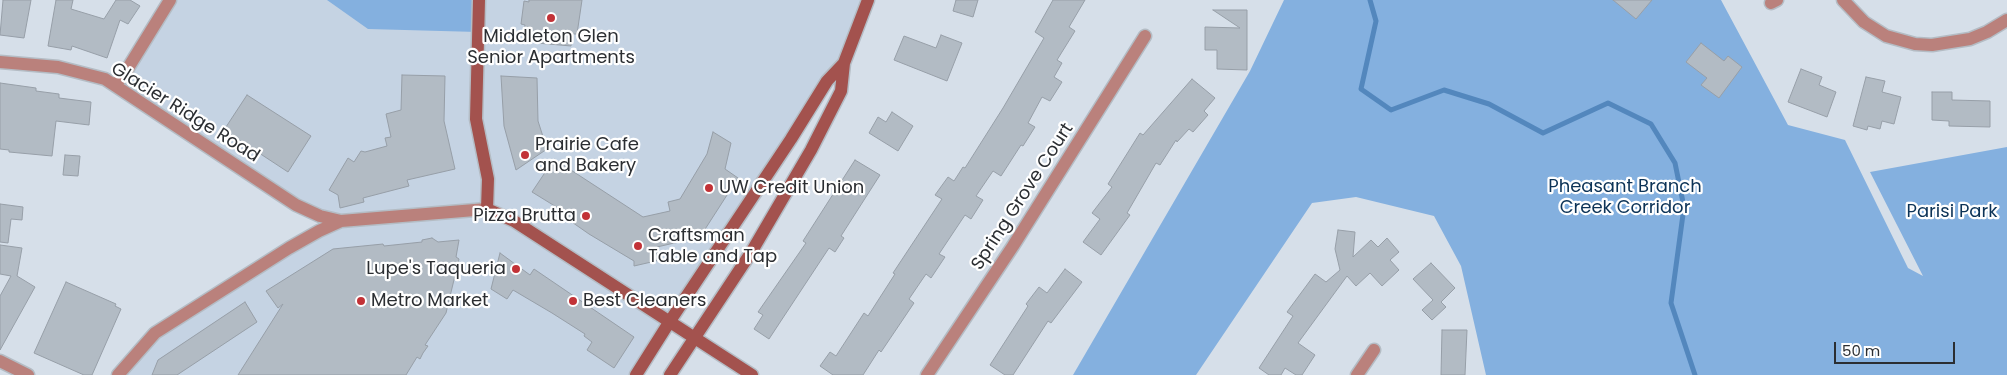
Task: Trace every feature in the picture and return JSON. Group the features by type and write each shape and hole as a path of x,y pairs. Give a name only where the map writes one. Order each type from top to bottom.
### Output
{"main road":[{"path":"479,0 476,118 488,178 487,209 514,221 752,375"},
{"path":"670,375 752,251 795,181 841,91 844,63 868,0"},
{"path":"636,375 741,216 826,81 844,63"}],"street":[{"path":"115,85 125,73 170,0"},
{"path":"1843,0 1864,22 1886,36 1915,44 1932,45 1970,39 1987,32 2007,20"},
{"name":"Spring Grove Court","path":"926,375 1013,246 1145,36"},
{"name":"Glacier Ridge Road","path":"0,62 58,67 105,79 296,205 320,216 342,221"},
{"path":"118,375 155,333 289,248 342,221 487,209"},
{"path":"1357,375 1374,350"},
{"path":"0,361 28,375"}],"shaded area":[{"path":"170,0 868,0 852,44 636,375 118,375 140,348 341,221 320,216 115,85"}],"green space":[{"path":"327,0 479,0 478,32 368,29"},
{"name":"Pheasant Branch Creek Corridor","path":"1284,0 1721,0 1788,125 1845,140 1908,268 1923,276 1870,172 2007,147 2007,375 1486,375 1461,266 1434,216 1356,197 1312,203 1196,375 1073,375 1250,71"}],"building":[{"path":"3,0 31,0 24,38 0,35"},
{"path":"56,0 73,0 71,9 104,19 116,0 130,0 140,6 128,24 120,20 107,58 72,46 71,50 48,46"},
{"name":"Middleton Glen Senior Apartments","path":"529,0 582,0 577,34 572,34 571,46 537,43 537,40 523,38 525,25 521,24 524,1 529,2"},
{"path":"956,0 978,0 973,17 953,11"},
{"path":"1053,0 1085,0 1069,27 1075,31 1057,60 1062,63 1054,77 1062,82 1050,101 1042,97 1028,123 1035,127 1001,176 993,171 976,196 983,200 971,219 965,215 939,254 945,257 931,278 926,274 909,299 914,303 881,352 879,350 863,375 833,375 820,366 830,352 836,356 864,313 868,316 895,274 893,273 942,199 935,195 948,177 954,181 963,167 965,168 1044,38 1035,32"},
{"path":"1613,0 1652,0 1636,19"},
{"path":"1213,10 1247,10 1247,70 1217,69 1217,50 1205,50 1205,27 1240,28"},
{"path":"941,35 962,43 947,81 894,60 904,36 936,48"},
{"path":"1701,43 1724,61 1728,56 1742,67 1719,98 1701,85 1707,78 1686,62"},
{"path":"1801,69 1822,77 1819,85 1836,92 1827,117 1788,102"},
{"path":"402,75 445,76 444,121 455,169 407,180 409,186 363,198 364,202 340,208 338,195 329,190 348,158 354,162 361,151 365,152 387,146 385,138 391,137 386,114 401,110"},
{"path":"501,76 537,78 538,121 547,149 516,170 504,126"},
{"path":"1866,77 1885,81 1882,92 1901,97 1894,124 1882,121 1880,129 1868,126 1867,130 1853,126"},
{"path":"1192,79 1215,98 1204,111 1208,115 1193,132 1189,129 1177,142 1176,140 1160,165 1156,163 1127,213 1130,215 1101,255 1083,242 1100,219 1092,213 1112,187 1108,184 1140,133 1143,135"},
{"path":"0,83 36,88 36,91 59,94 59,98 91,102 89,125 56,121 52,156 9,152 9,150 0,149"},
{"path":"1932,92 1952,92 1952,100 1990,101 1990,127 1949,126 1949,121 1932,120"},
{"path":"247,95 311,136 288,172 224,130"},
{"path":"892,112 913,126 898,151 869,133 878,117 886,122"},
{"path":"713,132 731,143 725,169 738,178 700,237 657,247 660,260 634,266 634,261 589,234 556,211 558,208 532,192 554,159 643,217 670,211 668,202 680,199 707,154"},
{"path":"65,155 80,156 78,176 63,175"},
{"path":"855,160 880,175 841,236 844,238 835,252 829,248 769,339 754,329 763,315 758,312 806,243 803,241"},
{"path":"0,204 23,207 22,220 11,219 8,243 0,242"},
{"path":"1338,230 1355,232 1353,257 1371,240 1378,247 1387,238 1399,252 1390,260 1399,270 1382,286 1370,273 1356,286 1347,276 1298,343 1315,355 1302,375 1296,375 1285,368 1281,375 1269,375 1259,368 1293,316 1287,312 1315,274 1326,282 1340,270 1335,249"},
{"name":"Metro Market","path":"432,238 438,242 459,240 456,257 459,259 446,313 425,345 428,346 420,359 417,357 406,375 238,375 283,304 278,308 266,291 333,249 422,242 422,240"},
{"path":"0,245 22,248 17,276 35,287 0,350 0,296 11,276 0,274"},
{"path":"500,253 530,275 534,269 634,337 614,368 587,350 592,342 584,336 585,334 513,290 507,299 491,289"},
{"path":"1431,263 1455,288 1441,302 1446,307 1432,320 1422,310 1433,300 1413,279"},
{"path":"1065,269 1082,282 1051,323 1048,321 1013,375 1005,375 990,365 1028,306 1026,304 1039,287 1047,293"},
{"path":"66,282 116,304 115,306 121,309 92,375 84,375 34,353"},
{"path":"245,302 257,322 177,375 152,375 158,360"},
{"path":"1442,330 1467,330 1465,375 1441,375"}],"waterway":[{"path":"1370,0 1376,21 1361,89 1391,110 1444,90 1489,104 1543,133 1608,103 1651,124 1675,163 1684,207 1671,303 1695,375"}],"place":[{"name":"Middleton Glen Senior Apartments","path":"551,18"},
{"name":"Prairie Cafe and Bakery","path":"525,155"},
{"name":"UW Credit Union","path":"709,188"},
{"name":"Pizza Brutta","path":"586,216"},
{"name":"Craftsman Table and Tap","path":"638,246"},
{"name":"Lupe's Taqueria","path":"516,269"},
{"name":"Metro Market","path":"361,301"},
{"name":"Best Cleaners","path":"573,301"}],"park label":[{"name":"Parisi Park","path":"1952,212"}]}
